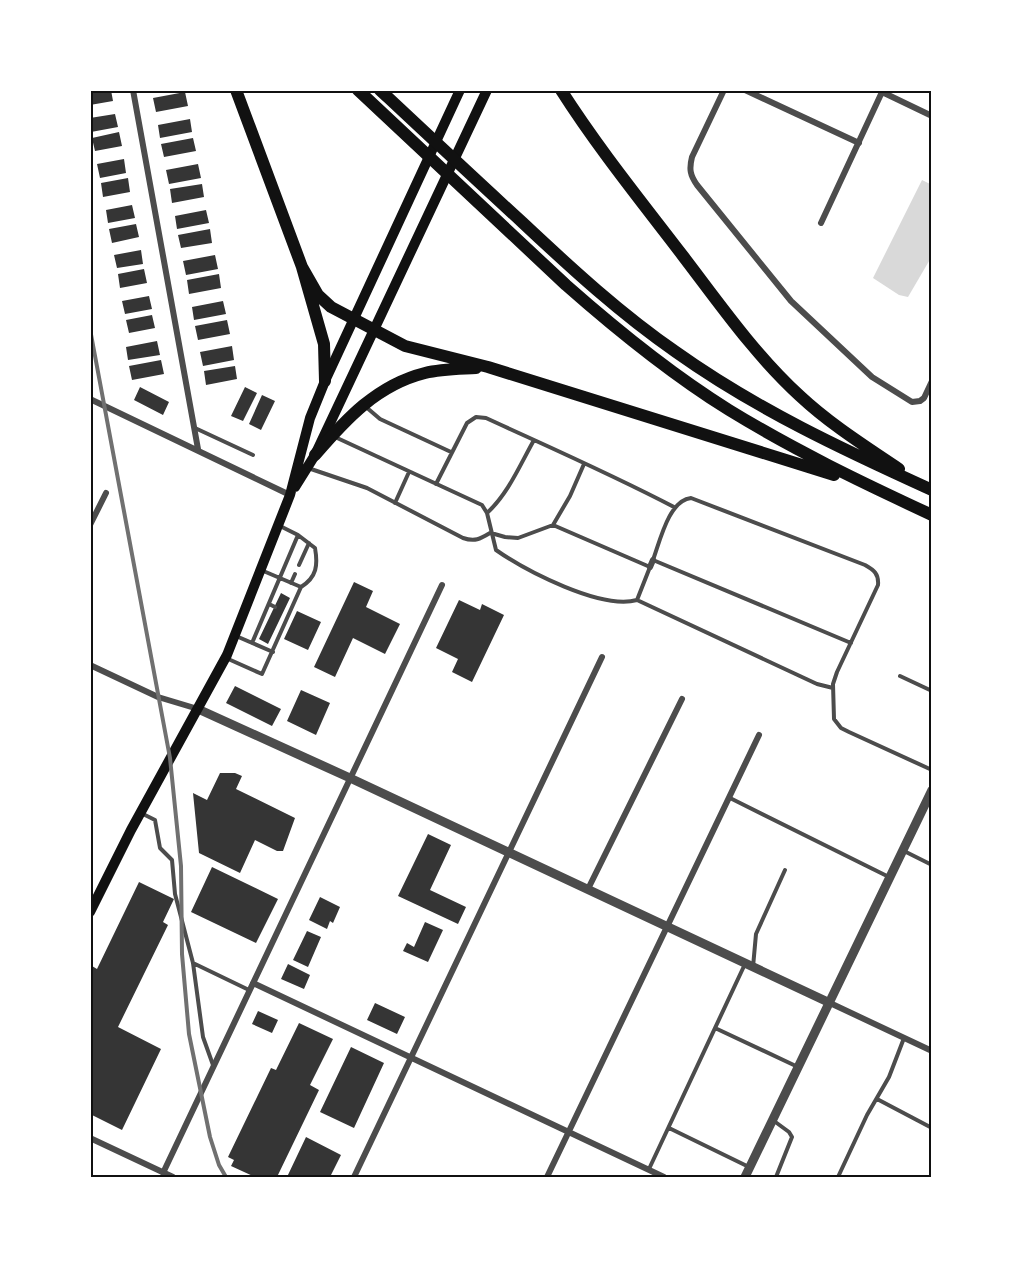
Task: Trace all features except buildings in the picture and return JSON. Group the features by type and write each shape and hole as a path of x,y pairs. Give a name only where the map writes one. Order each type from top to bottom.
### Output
{"highway":[{"path":"236,90 302,267 324,345 325,381"},
{"path":"358,90 600,315 680,377 728,410 775,438 932,515"},
{"path":"380,90 607,299 677,353 746,398 797,426 928,489"},
{"path":"551,90 589,133 725,311 799,395 833,424 928,489"},
{"path":"561,90 589,133"},
{"path":"302,267 318,295 331,308 405,346 488,368 870,486"},
{"path":"315,455 328,435 363,404 394,384 426,373 488,368"}],"main road":[{"path":"90,912 140,813 225,658 290,495 310,418 325,381 460,90"},
{"path":"328,435 374,330 487,90"},
{"path":"290,495 315,455"}],"street":[{"path":"133,90 198,449"},
{"path":"724,90 692,157 689,168 692,178 791,301 872,377 912,402 924,398 932,381"},
{"path":"745,90 859,143"},
{"path":"821,223 882,92 932,116"},
{"path":"90,399 290,495"},
{"path":"90,525 106,493"},
{"path":"650,567 653,560"},
{"path":"163,1173 442,585"},
{"path":"354,1177 602,657"},
{"path":"90,665 158,697 198,709 350,778 932,1050"},
{"path":"588,889 682,699"},
{"path":"547,1177 759,735"},
{"path":"745,1177 932,790"},
{"path":"253,983 664,1177"},
{"path":"90,1138 172,1177"}],"lane":[{"path":"363,404 380,419 451,452"},
{"path":"436,484 467,423 476,417 486,418 674,507"},
{"path":"194,428 253,455"},
{"path":"328,435 482,505 487,513 496,550 522,566 601,600 629,602 637,600 817,684 833,688"},
{"path":"487,513 497,504 508,488 534,440"},
{"path":"490,532 518,538 553,525 570,496 584,464"},
{"path":"307,468 367,488 463,538 472,541 490,532"},
{"path":"394,503 409,472"},
{"path":"851,643 653,560 674,507 683,500 692,498 865,565 876,574 878,585 851,643 837,672 833,688 834,719 841,728 932,770"},
{"path":"225,658 262,674 301,587 311,580 317,568 315,548 298,535 278,525"},
{"path":"553,525 650,567 637,600"},
{"path":"252,643 262,628 264,616 298,535"},
{"path":"299,565 309,543"},
{"path":"261,570 301,587"},
{"path":"291,582 295,574"},
{"path":"269,604 275,607"},
{"path":"284,611 289,613"},
{"path":"264,616 269,618"},
{"path":"279,622 284,624"},
{"path":"273,633 279,635"},
{"path":"235,635 273,652"},
{"path":"900,676 932,691"},
{"path":"729,797 890,878"},
{"path":"140,813 155,820 160,848 172,860 176,894 193,963 203,1037 214,1066"},
{"path":"903,851 932,865"},
{"path":"649,1169 715,1028 749,966 756,934 785,870"},
{"path":"193,963 249,990"},
{"path":"715,1028 799,1067"},
{"path":"838,1177 889,1077 904,1038"},
{"path":"877,1099 932,1128"},
{"path":"773,1120 792,1137 776,1177"},
{"path":"669,1128 750,1167"}],"shaded area":[{"path":"922,180 932,185 932,256 908,297 899,295 873,278"}],"railway":[{"path":"90,329 170,758 181,866 182,954 189,1034 210,1137 219,1165 226,1177"}]}
